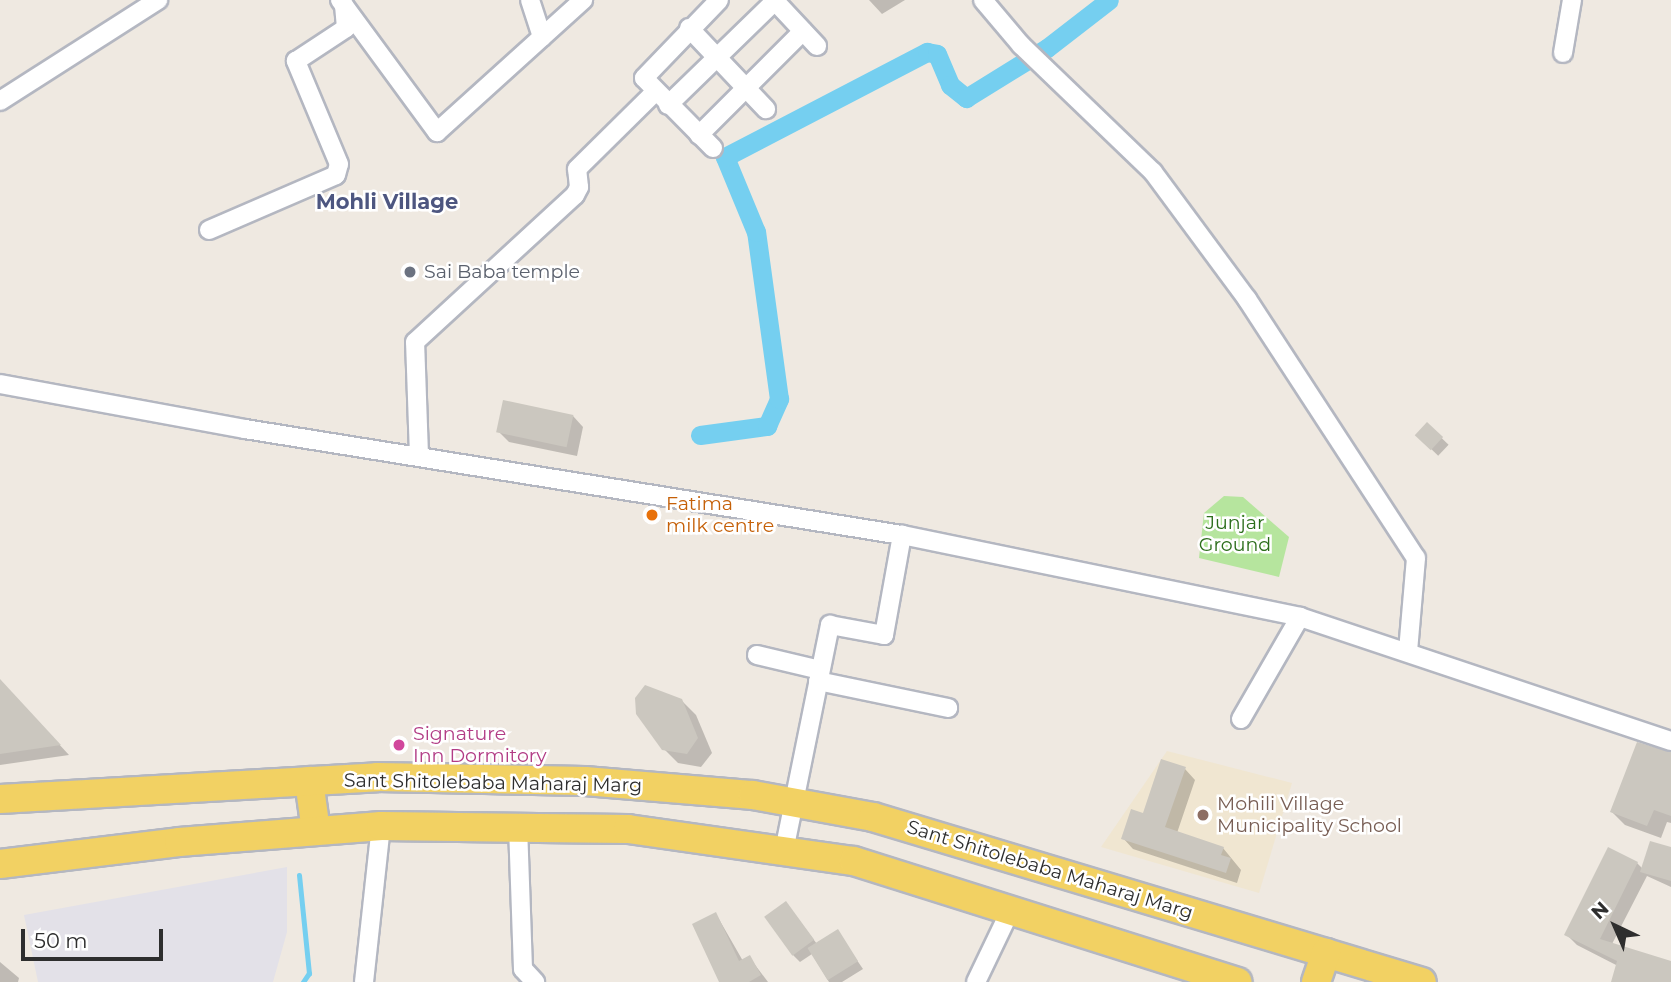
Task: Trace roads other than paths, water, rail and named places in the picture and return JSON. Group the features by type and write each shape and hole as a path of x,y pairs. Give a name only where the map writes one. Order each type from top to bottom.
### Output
{"main road":[{"name":"Sant Shitolebaba Maharaj Marg","path":"0,799 377,777 585,781 793,802 873,817 1422,982"},
{"path":"309,781 316,831"},
{"path":"0,864 381,826 628,829 854,861 1011,908 1237,982"},
{"path":"1316,982 1326,953"}],"street":[{"path":"0,101 159,0"},
{"path":"530,0 542,37"},
{"path":"342,3 437,132 583,0"},
{"path":"713,148 644,78 719,0"},
{"path":"983,0 1021,45 1153,172 1247,299 1416,558 1408,652"},
{"path":"1563,53 1572,0"},
{"path":"668,105 774,1 817,46"},
{"path":"209,230 336,175 339,164 296,61 346,27 342,3"},
{"path":"690,29 766,109"},
{"path":"699,135 803,31"},
{"path":"419,455 415,342 566,204 579,187 577,169 655,92"},
{"path":"0,384 245,429 419,455 902,536 1300,617 1671,741"},
{"path":"784,851 830,625 884,635 902,536"},
{"path":"1241,719 1300,617"},
{"path":"757,656 819,676 948,708"},
{"path":"364,982 381,826"},
{"path":"519,826 523,969 535,982"},
{"path":"976,982 1011,908"}],"waterway":[{"path":"700,435 767,426 779,399 756,232 725,157 927,52 937,54 950,85 966,98 1047,48 1109,0"},
{"path":"299,875 309,973 303,982"}],"place":[{"name":"Sai Baba temple","path":"410,272"},
{"name":"Fatima milk centre","path":"652,515"},
{"name":"Signature Inn Dormitory","path":"399,745"},
{"name":"Mohili Village Municipality School","path":"1203,815"}],"district":[{"name":"Mohli Village","path":"387,202"}],"park label":[{"name":"Junjar Ground","path":"1235,534"}]}
